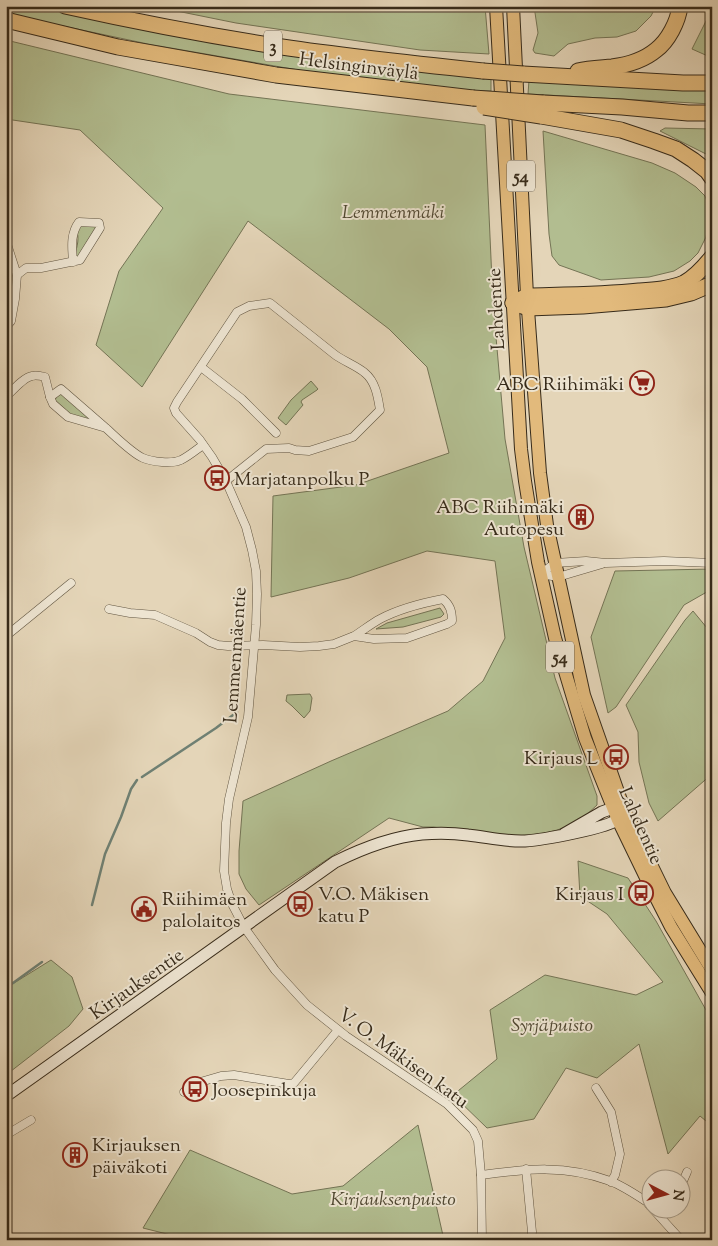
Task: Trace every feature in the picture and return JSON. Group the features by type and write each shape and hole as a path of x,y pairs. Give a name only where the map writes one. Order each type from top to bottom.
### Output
{"highway":[{"name":"Helsinginväylä","path":"65,6 281,47 483,71 559,76"},
{"path":"559,76 584,69 628,64 656,51 674,26 680,6"},
{"name":"Helsinginväylä","path":"6,20 118,47 276,75 441,95 473,102 542,110 622,107 688,113 712,113"},
{"name":"3","path":"559,76 712,83"},
{"path":"542,110 621,130 676,149 707,171 712,178"},
{"path":"513,303 661,289 682,284 689,280 712,257"},
{"path":"528,302 592,305 666,299 691,293 712,284"}],"main road":[{"name":"Lahdentie","path":"496,6 523,465 541,574 555,638 585,738 648,884 671,927 712,993"},
{"name":"Lahdentie","path":"513,6 528,302 540,473 547,525 555,564 584,695 618,813 712,970"}],"street":[{"path":"17,276 26,268 41,268 73,262 80,260 100,228 99,223 79,222 75,227 73,235 73,262"},
{"path":"6,240 17,276 11,321 6,327"},
{"path":"226,481 266,449 289,448 309,451 353,437 380,410 376,390 366,373 342,360 270,303 249,306 237,312 201,367 242,399 276,434"},
{"name":"Lemmenmäentie","path":"201,367 174,408 176,413 204,445 226,481 246,527 256,571 255,645 248,716 229,799 224,852 224,871 227,889 244,927"},
{"path":"6,397 27,378 32,376 45,377 53,404 68,417 106,428"},
{"path":"50,397 61,389 142,458 157,462 181,460 204,445"},
{"path":"541,574 555,564 586,561 606,563 664,561 712,563"},
{"path":"541,574 558,577 606,563"},
{"path":"6,636 71,583"},
{"path":"109,608 130,613 155,615 218,645 239,646 300,647 334,644 354,636 393,613 443,599 449,604 452,614 452,620 447,624 407,638 374,639 354,636"},
{"name":"Kirjauksentie","path":"7,1096 336,862 355,852 379,843 422,834 467,835 525,841 588,830 618,813"},
{"name":"V. O. Mäkisen katu","path":"244,927 275,970 306,1005 338,1030 447,1104 473,1130 478,1141 481,1175 482,1240"},
{"path":"184,1092 190,1085 221,1076 234,1075 289,1084 294,1082 338,1030"},
{"path":"596,1088 611,1112 620,1154 616,1175 611,1182"},
{"path":"6,1135 31,1120"},
{"path":"481,1175 526,1169 566,1170 611,1182 640,1198"},
{"path":"526,1169 532,1232 531,1240"},
{"path":"663,1218 681,1240"}],"green space":[{"path":"6,6 35,6 150,30 491,78 491,91 459,90 298,70 148,44 6,14"},
{"path":"152,6 485,6 489,54 420,50 236,23"},
{"path":"534,6 656,6 651,16 636,31 617,37 595,38 568,44 554,56 535,53 533,50 538,33"},
{"path":"712,9 712,57 710,57 692,49"},
{"name":"Lemmenmäki","path":"6,40 229,94 485,125 493,303 505,439 524,547 555,678 597,796 597,805 583,818 566,827 547,832 510,836 423,827 389,818 259,905 246,889 239,874 243,801 448,711 483,681 505,638 495,561 427,551 349,578 271,597 273,496 356,485 449,453 427,367 389,329 248,221 142,387 96,345 119,271 163,208 80,130 6,119"},
{"path":"529,80 712,90 712,104 528,94"},
{"path":"665,128 712,129 712,157 660,131"},
{"path":"543,131 652,163 675,173 696,187 705,196 709,207 706,237 698,253 690,261 674,271 649,277 601,280 559,265 552,256 549,234"},
{"path":"82,224 95,226 96,229 79,257 76,257 78,239 76,230"},
{"path":"311,381 318,389 302,400 303,405 286,425 278,418 291,400"},
{"path":"58,394 62,394 92,420 71,415 55,400"},
{"path":"712,569 712,589 684,605 616,707 608,713 591,637 615,571"},
{"path":"440,608 444,614 441,617 403,627 376,629 387,623"},
{"path":"693,611 712,634 712,774 658,821 649,803 639,762 638,732 626,705"},
{"path":"310,694 312,698 310,711 304,718 286,701 287,695"},
{"name":"Syrjäpuisto","path":"578,861 628,878 656,921 706,1010 712,1017 712,1126 700,1116 668,1154 639,1044 597,1078 566,1068 534,1119 487,1128 453,1095 497,1059 490,1010 545,975 636,995 663,982 607,914 580,896"},
{"path":"51,960 72,977 83,1009 69,1026 6,1075 6,988"},
{"name":"Kirjauksenpuisto","path":"418,1125 444,1240 191,1240 143,1228 190,1150 292,1194 343,1186"}],"waterway":[{"path":"142,777 237,712"},
{"path":"92,905 105,854 131,789 137,780"},
{"path":"6,986 42,962"}],"place":[{"name":"ABC Riihimäki","path":"642,383"},
{"name":"Marjatanpolku P","path":"217,478"},
{"name":"ABC Riihimäki Autopesu","path":"581,517"},
{"name":"Kirjaus L","path":"616,757"},
{"name":"Kirjaus I","path":"641,893"},
{"name":"V.O. Mäkisen katu P","path":"300,904"},
{"name":"Riihimäen palolaitos","path":"144,909"},
{"name":"Joosepinkuja","path":"195,1089"},
{"name":"Kirjauksen päiväkoti","path":"75,1155"}]}
